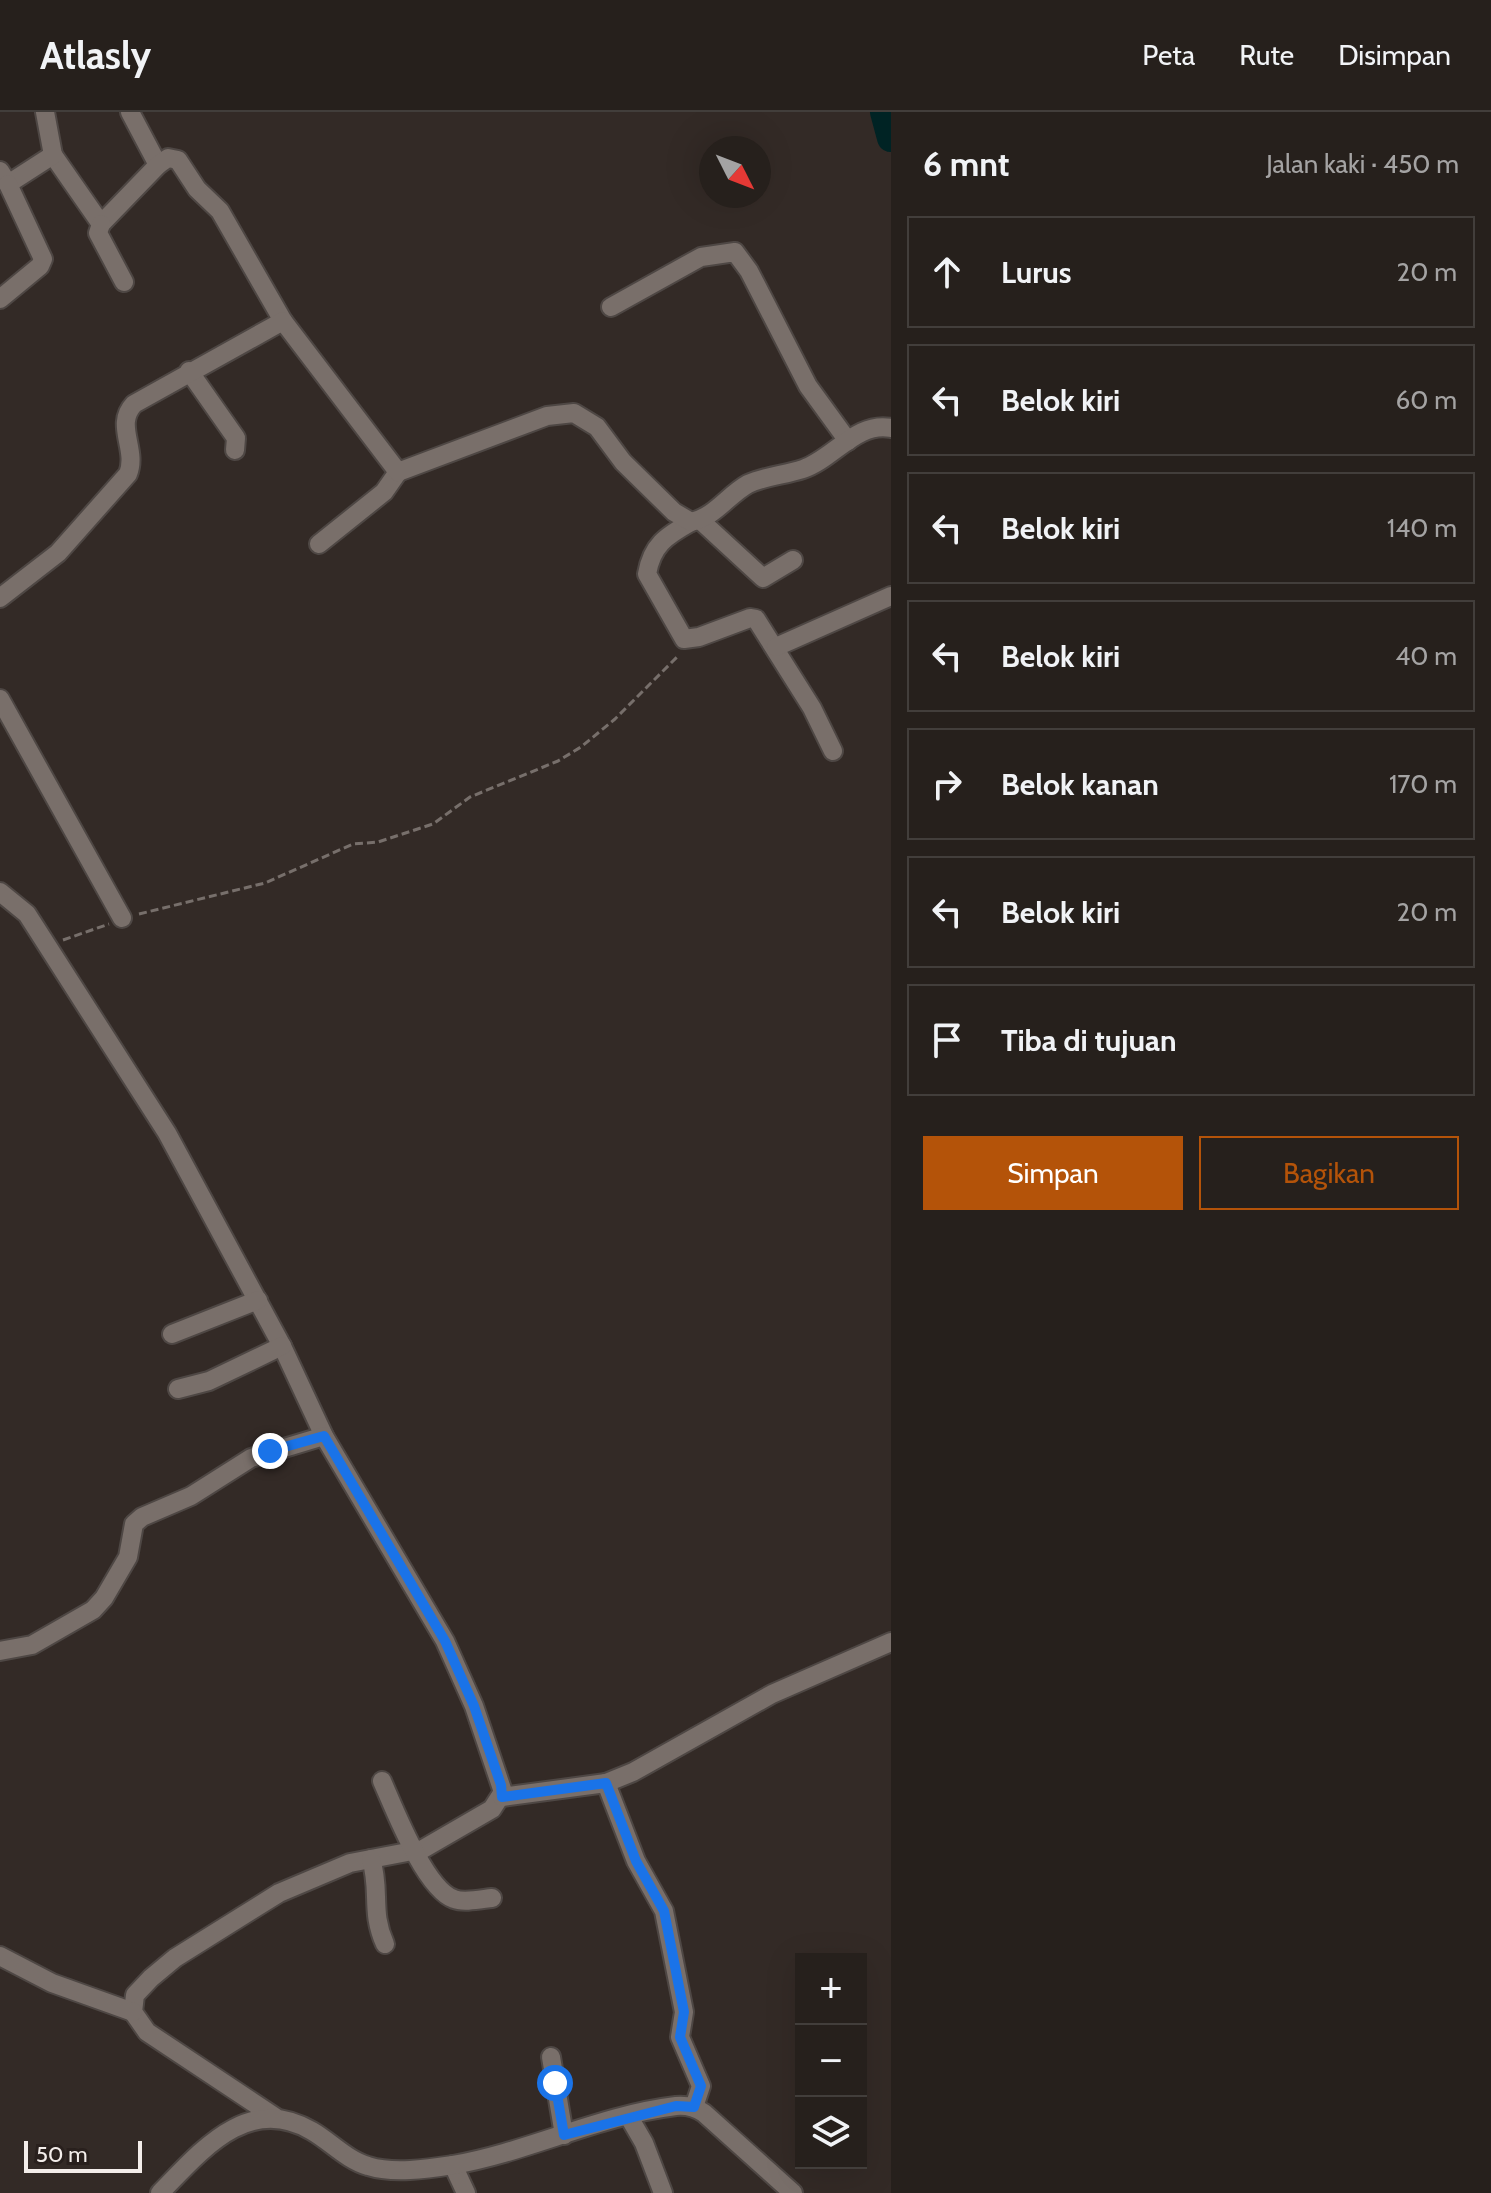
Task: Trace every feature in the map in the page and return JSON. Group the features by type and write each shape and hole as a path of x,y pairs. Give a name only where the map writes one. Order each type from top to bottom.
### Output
{"street":[{"path":"45,112 53,155 101,224"},
{"path":"130,112 158,165"},
{"path":"0,299 40,266 43,259 4,178 53,155"},
{"path":"124,282 98,233 101,224 158,165 168,158 178,160 197,189 220,211 283,321 398,472"},
{"path":"611,307 701,257 735,252 749,271 818,403 848,441"},
{"path":"0,598 58,553 128,474 132,458 124,423 128,410 189,371 283,321"},
{"path":"189,371 236,438 235,450"},
{"path":"319,544 377,498 398,472 547,416 574,413 597,427 623,462 674,512 696,521 763,578 793,560"},
{"path":"833,751 776,647 754,618 684,639 647,574 651,551 667,535 696,521 747,485 802,469 872,428 891,428"},
{"path":"776,647 891,596"},
{"path":"0,699 122,918"},
{"path":"0,892 27,914 167,1133 282,1346 324,1436 445,1641 474,1706 501,1785 502,1797"},
{"path":"172,1334 258,1300"},
{"path":"178,1389 209,1381 282,1346"},
{"path":"0,1651 32,1645 93,1610 104,1598 128,1557 134,1524 142,1517 191,1496 251,1458 324,1436"},
{"path":"133,2012 135,1995 151,1978 246,1912 306,1879 371,1859 414,1852 492,1809 502,1797 606,1783 633,1772 772,1694 891,1642"},
{"path":"382,1781 414,1852 444,1892 455,1900 492,1898"},
{"path":"606,1783 636,1861 664,1911 684,2012 680,2037 701,2086 694,2107"},
{"path":"371,1859 377,1885 374,1916 385,1944"},
{"path":"0,1956 52,1983 133,2012 147,2032 275,2117 312,2131 367,2166 389,2170 453,2165 629,2117 676,2106 694,2107 792,2193"},
{"path":"551,2057 564,2135"},
{"path":"160,2193 209,2143 233,2130 275,2117"},
{"path":"629,2117 644,2143 663,2193"},
{"path":"453,2165 466,2193"}],"path":[{"path":"47,946 122,918 265,883 353,844 378,842 433,824 470,797 558,761 581,747 615,719 679,655"}],"waterway":[{"path":"884,112 891,138"}],"route":[{"path":"270,1451 324,1436 445,1641 474,1706 501,1785 502,1797 606,1783 636,1861 645,1880 658,1896 664,1911 684,2012 680,2037 701,2086 698,2100 694,2107 676,2106 564,2135 555,2083"}]}
